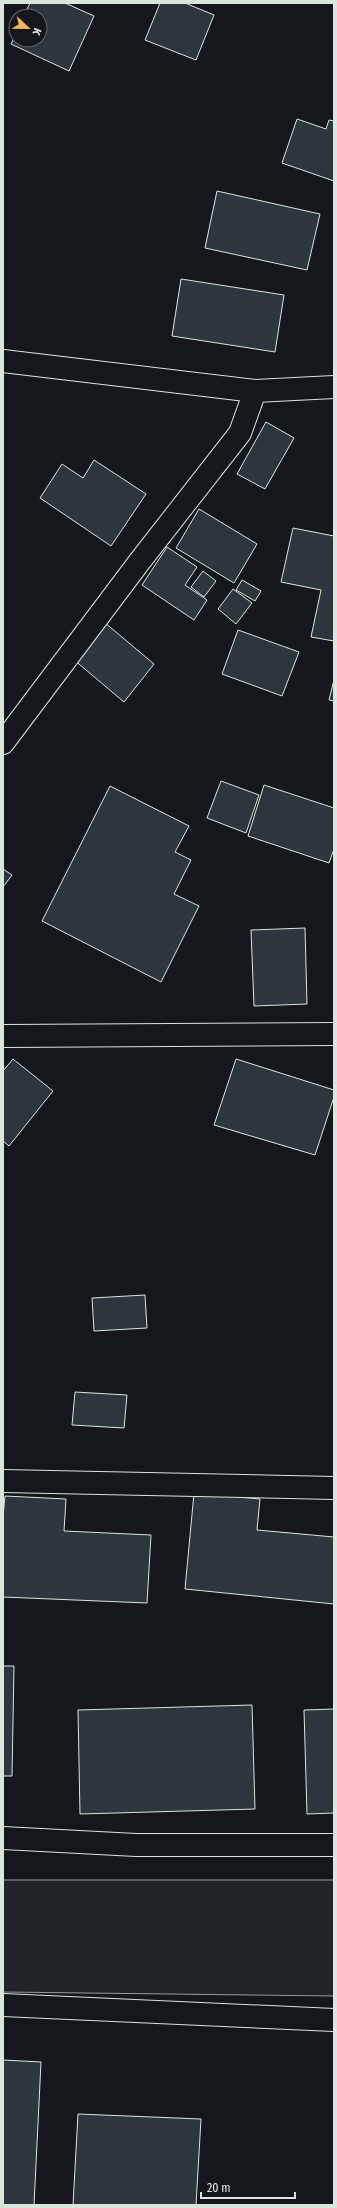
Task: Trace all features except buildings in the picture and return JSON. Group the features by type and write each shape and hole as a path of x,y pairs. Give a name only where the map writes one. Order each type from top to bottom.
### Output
{"street":[{"path":"3,361 255,391 334,387"},
{"path":"3,743 240,433 255,391"},
{"path":"3,1036 334,1034"},
{"path":"3,1481 334,1488"},
{"path":"3,1838 136,1845 334,1845"},
{"path":"3,2005 334,2020"}],"shaded area":[{"path":"3,1880 334,1880 334,1996 3,1992"}]}
